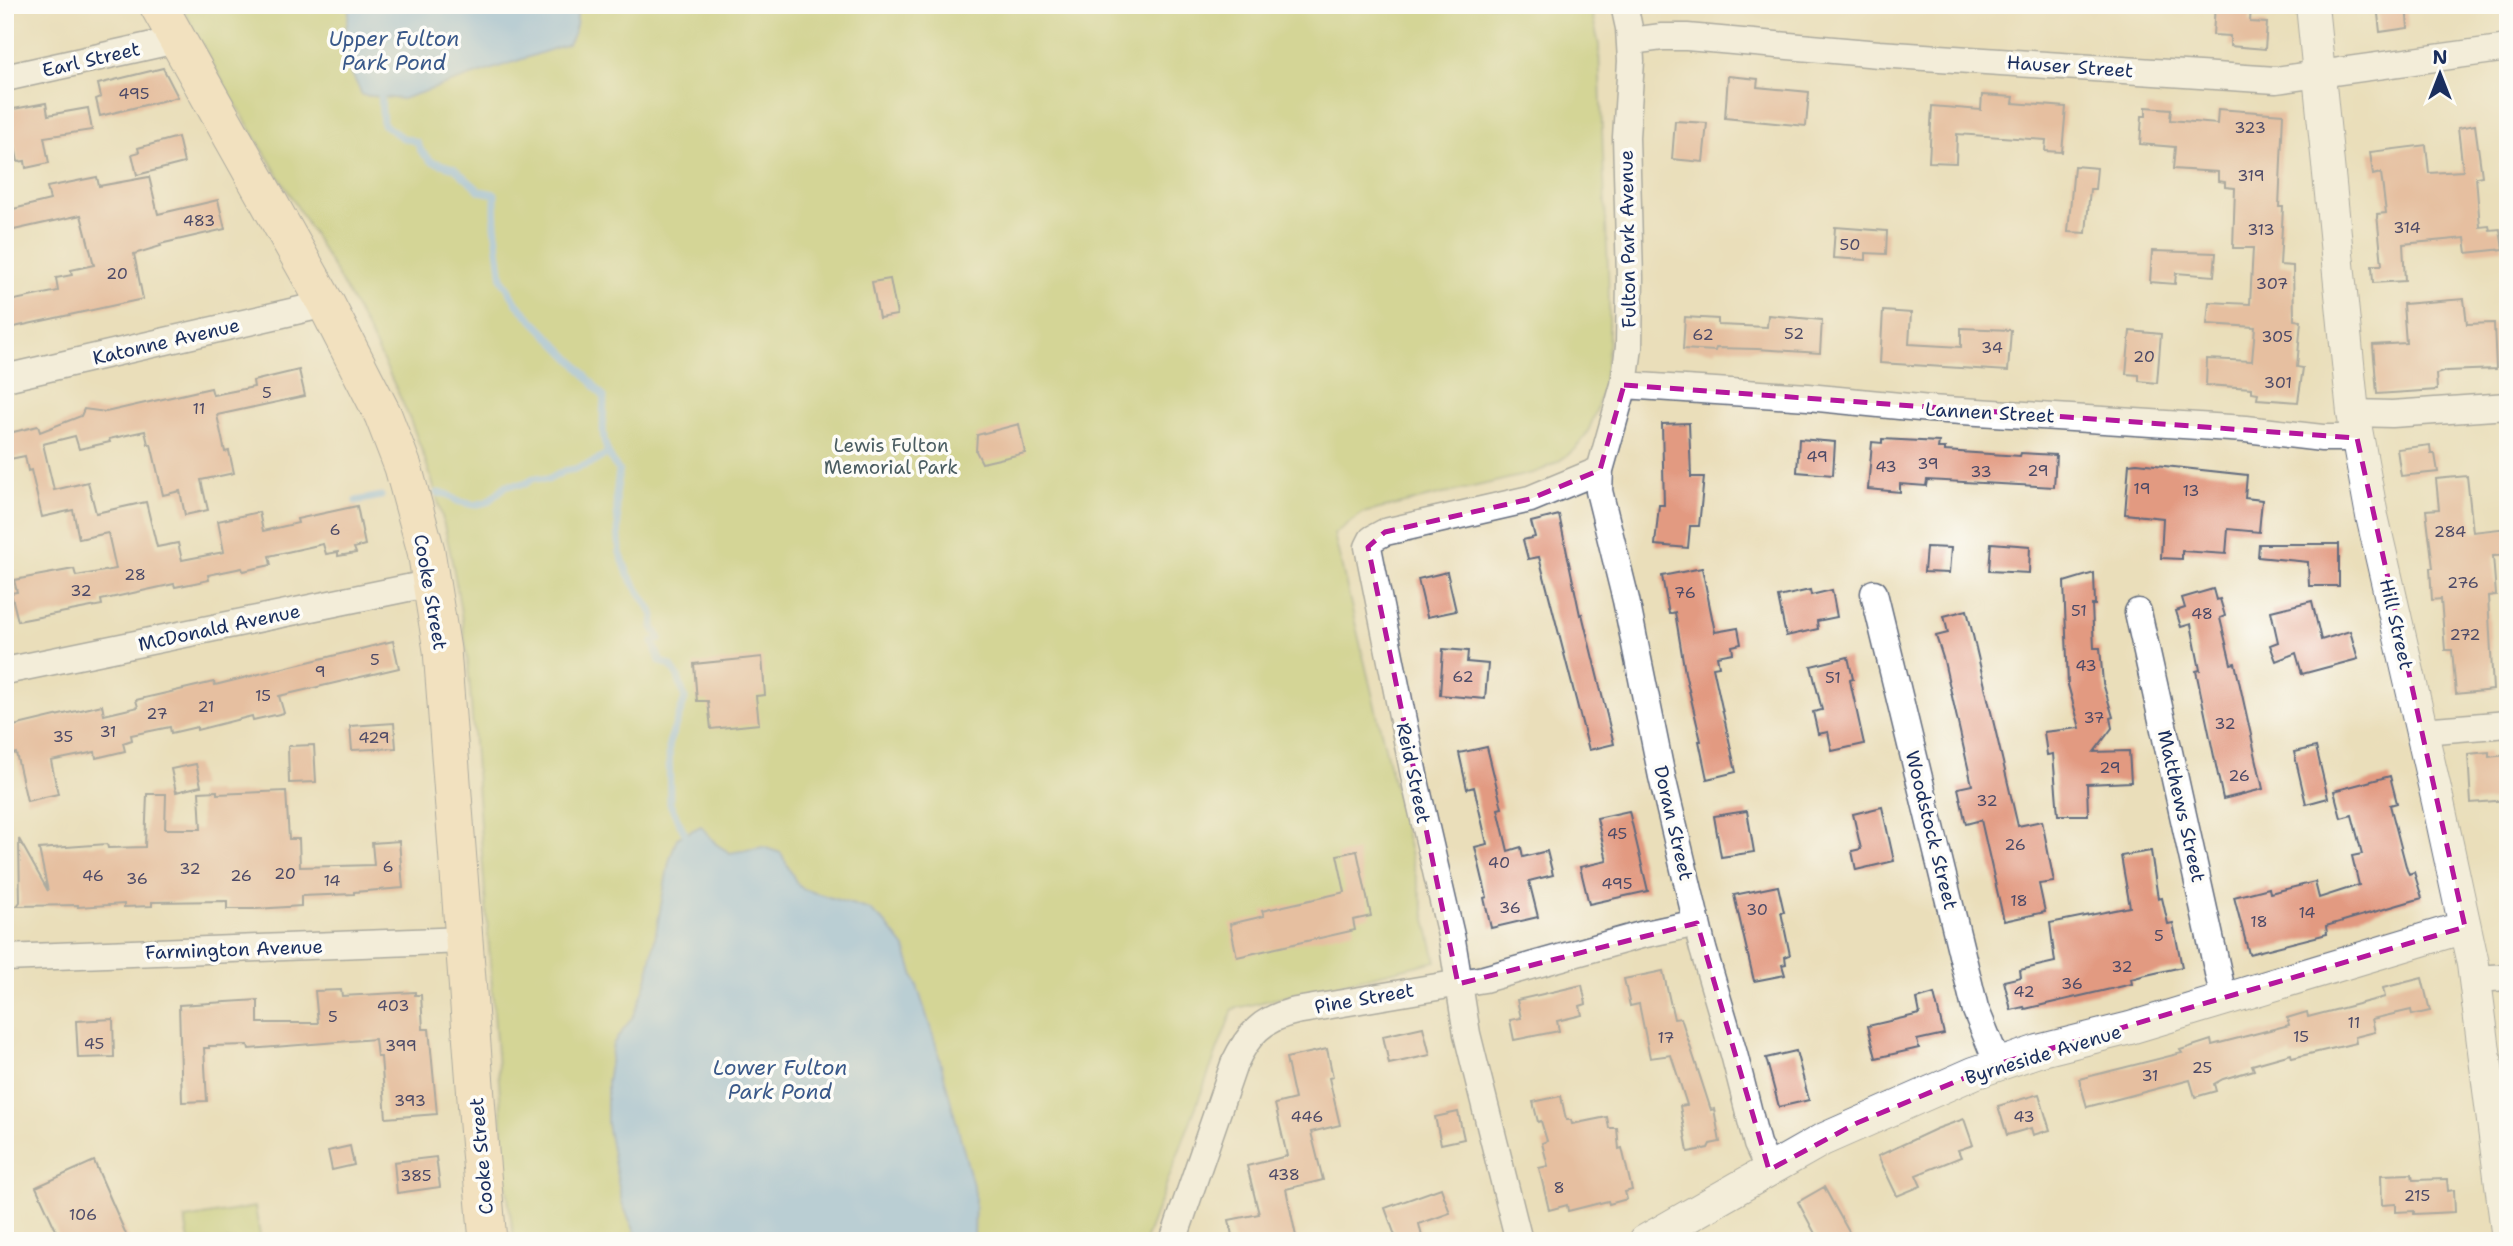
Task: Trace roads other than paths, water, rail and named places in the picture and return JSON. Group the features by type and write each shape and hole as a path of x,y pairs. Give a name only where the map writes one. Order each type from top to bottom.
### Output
{"main road":[{"name":"Cooke Street","path":"158,5 360,368 394,442 414,506 432,583 442,650 488,1241"}],"street":[{"name":"Fulton Park Avenue","path":"1600,470 1623,385 1630,315 1626,137 1631,41 1624,5"},
{"name":"Hill Street","path":"2312,5 2355,425 2372,516 2422,731 2475,979 2508,1239"},
{"name":"Hauser Street","path":"1631,41 1688,37 1878,54 2265,80 2289,80 2508,48"},
{"name":"Earl Street","path":"5,78 176,40"},
{"name":"Katonne Avenue","path":"5,378 326,304"},
{"name":"Lannen Street","path":"1623,385 1808,397 1930,409 2246,429 2322,438 2381,414 2508,406"},
{"name":"Doran Street","path":"1600,470 1601,500 1626,600 1662,777 1697,923 1757,1144 1769,1170"},
{"name":"Reid Street","path":"1519,1241 1466,1034 1452,940 1416,785 1368,547 1372,539 1385,532 1530,499 1600,470"},
{"name":"McDonald Avenue","path":"5,671 432,583"},
{"name":"Woodstock Street","path":"1874,593 1975,1008 1998,1064"},
{"name":"Matthews Street","path":"2138,612 2224,1000"},
{"path":"2422,731 2508,724"},
{"name":"Pine Street","path":"1173,1241 1234,1064 1247,1039 1266,1021 1296,1010 1484,979 1641,935 1697,923"},
{"name":"Byrneside Avenue","path":"1644,1241 1857,1123 1998,1064 2224,1000 2465,927"},
{"name":"Farmington Avenue","path":"5,958 464,940"},
{"path":"2475,979 2508,977"}],"water":[{"name":"Upper Fulton Park Pond","path":"349,5 577,5 577,16 575,30 568,44 402,99 362,95 344,53"},
{"name":"Lower Fulton Park Pond","path":"701,826 716,844 730,853 763,847 781,853 796,882 803,889 870,910 886,924 905,948 936,1045 975,1193 974,1241 639,1241 622,1203 607,1124 607,1082 613,1044 634,1015 647,981 669,862 677,838"}],"waterway":[{"path":"381,97 383,124 401,137 417,142 421,151 431,161 454,168 480,191 495,194 495,225 502,279 517,304 604,397 605,445 619,471 616,496 620,553 628,574 654,615 653,627 660,639 653,642 660,661 671,666 678,677 685,699 669,743 670,804 685,834"},
{"path":"437,493 447,494 457,501 474,505 487,502 507,485 525,484 534,478 548,480 564,471 594,462 606,454"},
{"path":"356,501 381,496"}],"park label":[{"name":"Lewis Fulton Memorial Park","path":"891,456"}]}
